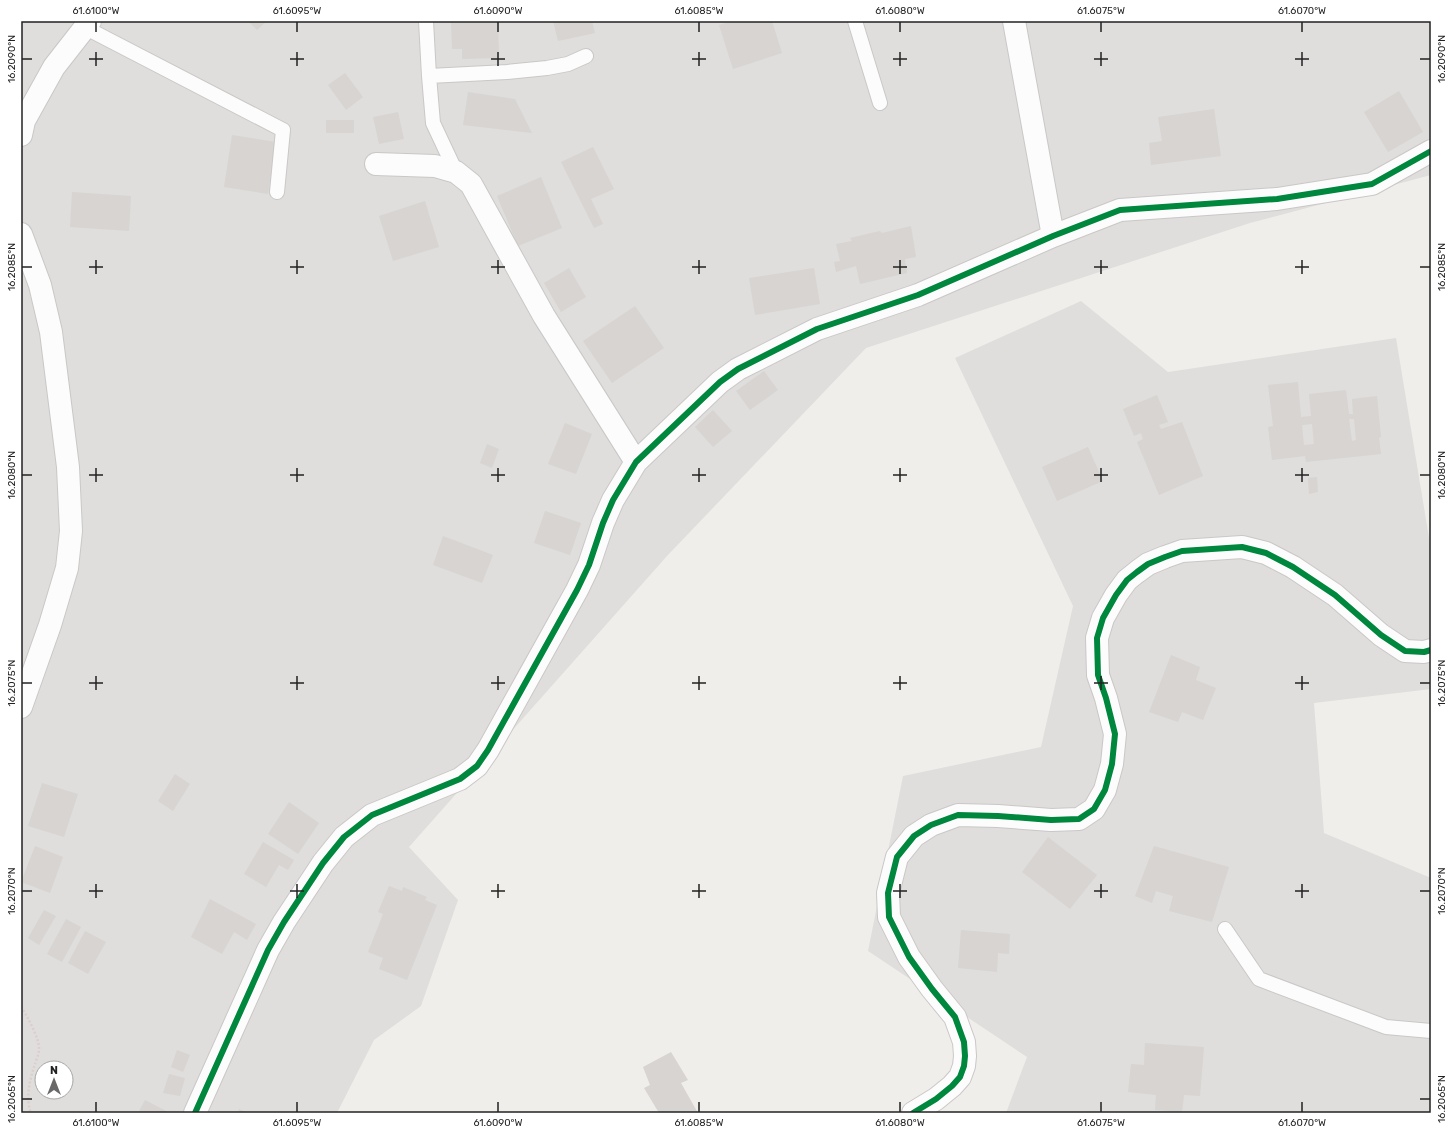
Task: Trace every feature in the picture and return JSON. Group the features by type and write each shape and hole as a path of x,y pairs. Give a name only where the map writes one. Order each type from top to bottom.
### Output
{"street":[{"path":"1014,21 1053,236"},
{"path":"21,135 24,121 54,67 88,25"},
{"path":"195,1113 268,950 323,863 344,837 372,815 460,779 477,766 488,750 577,590 589,565 613,500 636,462 710,391 738,369 817,329 918,295 1053,236 1120,210 1277,199 1372,184 1431,151"},
{"path":"376,164 435,166 456,172 471,184 544,316 636,462"},
{"path":"21,234 40,285 51,332 68,467 71,530 67,568 50,625 21,707"},
{"path":"913,1113 936,1099 952,1086 960,1077 964,1066 965,1056 964,1042 955,1017 932,989 909,957 889,917 888,892 897,857 914,836 931,825 958,815 1051,820 1079,819 1094,809 1105,790 1112,764 1115,734 1106,698 1098,675 1097,638 1103,618 1116,595 1127,580 1148,564 1182,551 1242,547 1266,553 1293,567 1335,595 1381,635 1405,651 1424,652 1431,650"}],"lane":[{"path":"426,21 433,123 456,172"},
{"path":"855,21 880,103"},
{"path":"88,25 284,130 277,192"},
{"path":"429,76 507,72 547,68 568,64 586,56"},
{"path":"1225,929 1259,980 1386,1027 1431,1031"}],"path":[{"path":"21,1007 34,1032 40,1049 34,1065 29,1093 31,1113"}],"shaded area":[{"path":"21,21 1431,21 1431,175 1250,223 866,348 667,556 409,847 458,900 421,1006 374,1040 337,1113 21,1113"},
{"path":"1081,301 1168,372 1396,338 1431,550 1431,689 1314,703 1324,833 1431,878 1431,1113 1006,1113 1027,1057 868,951 903,776 1041,747 1073,606 955,358"}],"building":[{"path":"248,21 267,21 257,30"},
{"path":"451,21 498,21 499,58 462,59 462,49 452,49"},
{"path":"553,21 592,21 595,33 558,41"},
{"path":"732,21 772,21 782,53 733,69 719,25"},
{"path":"345,73 363,97 346,110 328,85"},
{"path":"1399,91 1423,132 1388,152 1364,112"},
{"path":"468,92 515,99 532,133 463,125"},
{"path":"1214,109 1221,156 1151,165 1149,143 1162,141 1158,117"},
{"path":"398,112 404,139 379,144 373,117"},
{"path":"326,120 354,120 354,133 326,133"},
{"path":"232,135 276,142 268,194 224,187"},
{"path":"593,147 614,189 591,199 603,224 594,228 561,162"},
{"path":"541,177 562,228 518,246 497,196"},
{"path":"72,192 131,196 129,231 70,227"},
{"path":"425,201 439,247 393,261 379,216"},
{"path":"911,226 916,257 905,259 907,273 860,284 856,266 836,272 834,262 840,261 836,244 852,241 850,238 880,231 882,233"},
{"path":"569,268 586,297 561,312 544,283"},
{"path":"814,268 820,304 755,315 749,278"},
{"path":"635,306 664,348 612,383 583,341"},
{"path":"764,371 778,390 750,410 736,391"},
{"path":"1298,382 1301,417 1311,416 1309,394 1346,390 1349,414 1353,414 1352,399 1377,396 1381,454 1306,462 1305,456 1272,460 1268,427 1273,426 1268,385","holes":["1349,419 1354,419 1356,440 1352,441","1312,424 1314,444 1304,445 1302,425"]},
{"path":"1157,395 1168,422 1159,425 1161,429 1182,422 1203,476 1159,495 1137,442 1143,439 1141,433 1134,436 1123,409"},
{"path":"713,410 732,431 713,447 695,427"},
{"path":"565,423 592,434 576,474 548,464"},
{"path":"487,444 499,449 492,468 480,463"},
{"path":"1088,447 1103,481 1057,501 1042,467"},
{"path":"1317,477 1318,492 1309,494 1308,478"},
{"path":"545,511 581,523 570,555 534,543"},
{"path":"443,536 493,555 482,583 433,565"},
{"path":"1171,655 1200,667 1196,680 1216,688 1203,720 1182,712 1178,722 1149,712"},
{"path":"175,774 190,784 173,811 158,801"},
{"path":"42,783 78,794 64,837 28,826"},
{"path":"289,802 319,823 298,854 268,834"},
{"path":"1048,837 1097,875 1070,909 1022,872"},
{"path":"263,842 294,860 288,870 279,865 266,887 244,874"},
{"path":"35,846 63,857 50,893 21,882"},
{"path":"1154,846 1229,867 1212,922 1169,911 1173,896 1156,891 1152,903 1135,896"},
{"path":"389,886 402,891 403,887 427,897 425,900 437,905 407,980 379,969 383,958 368,952 383,914 378,912"},
{"path":"210,899 256,924 247,940 234,932 222,954 191,937"},
{"path":"44,910 56,916 39,945 28,938"},
{"path":"66,919 81,927 62,962 47,954"},
{"path":"961,930 1010,934 1009,954 998,953 997,972 958,968"},
{"path":"85,931 106,942 88,974 68,963"},
{"path":"1145,1043 1204,1047 1200,1096 1184,1095 1182,1112 1155,1110 1156,1095 1128,1092 1131,1064 1144,1065"},
{"path":"177,1050 190,1055 183,1072 171,1067"},
{"path":"671,1052 688,1080 681,1083 698,1113 659,1113 644,1088 650,1085 643,1067"},
{"path":"169,1074 185,1078 180,1096 163,1093"},
{"path":"145,1100 170,1113 138,1113"},
{"path":"239,1109 248,1113 238,1113"}],"cycle path":[{"path":"195,1113 268,950 284,922 323,863 344,837 372,815 460,779 477,766 488,750 577,590 589,565 603,523 613,500 636,462 720,382 738,369 817,329 918,295 1053,236 1120,210 1277,199 1372,184 1431,151"},
{"path":"913,1113 936,1099 952,1086 960,1077 964,1066 965,1056 964,1042 955,1017 932,989 909,957 889,917 888,893 897,857 914,836 931,825 958,815 1051,820 1079,819 1094,809 1105,790 1112,764 1115,734 1106,698 1098,675 1097,638 1103,618 1116,595 1127,580 1148,564 1182,551 1242,547 1266,553 1293,567 1335,595 1381,635 1405,651 1424,652 1431,650"}]}
